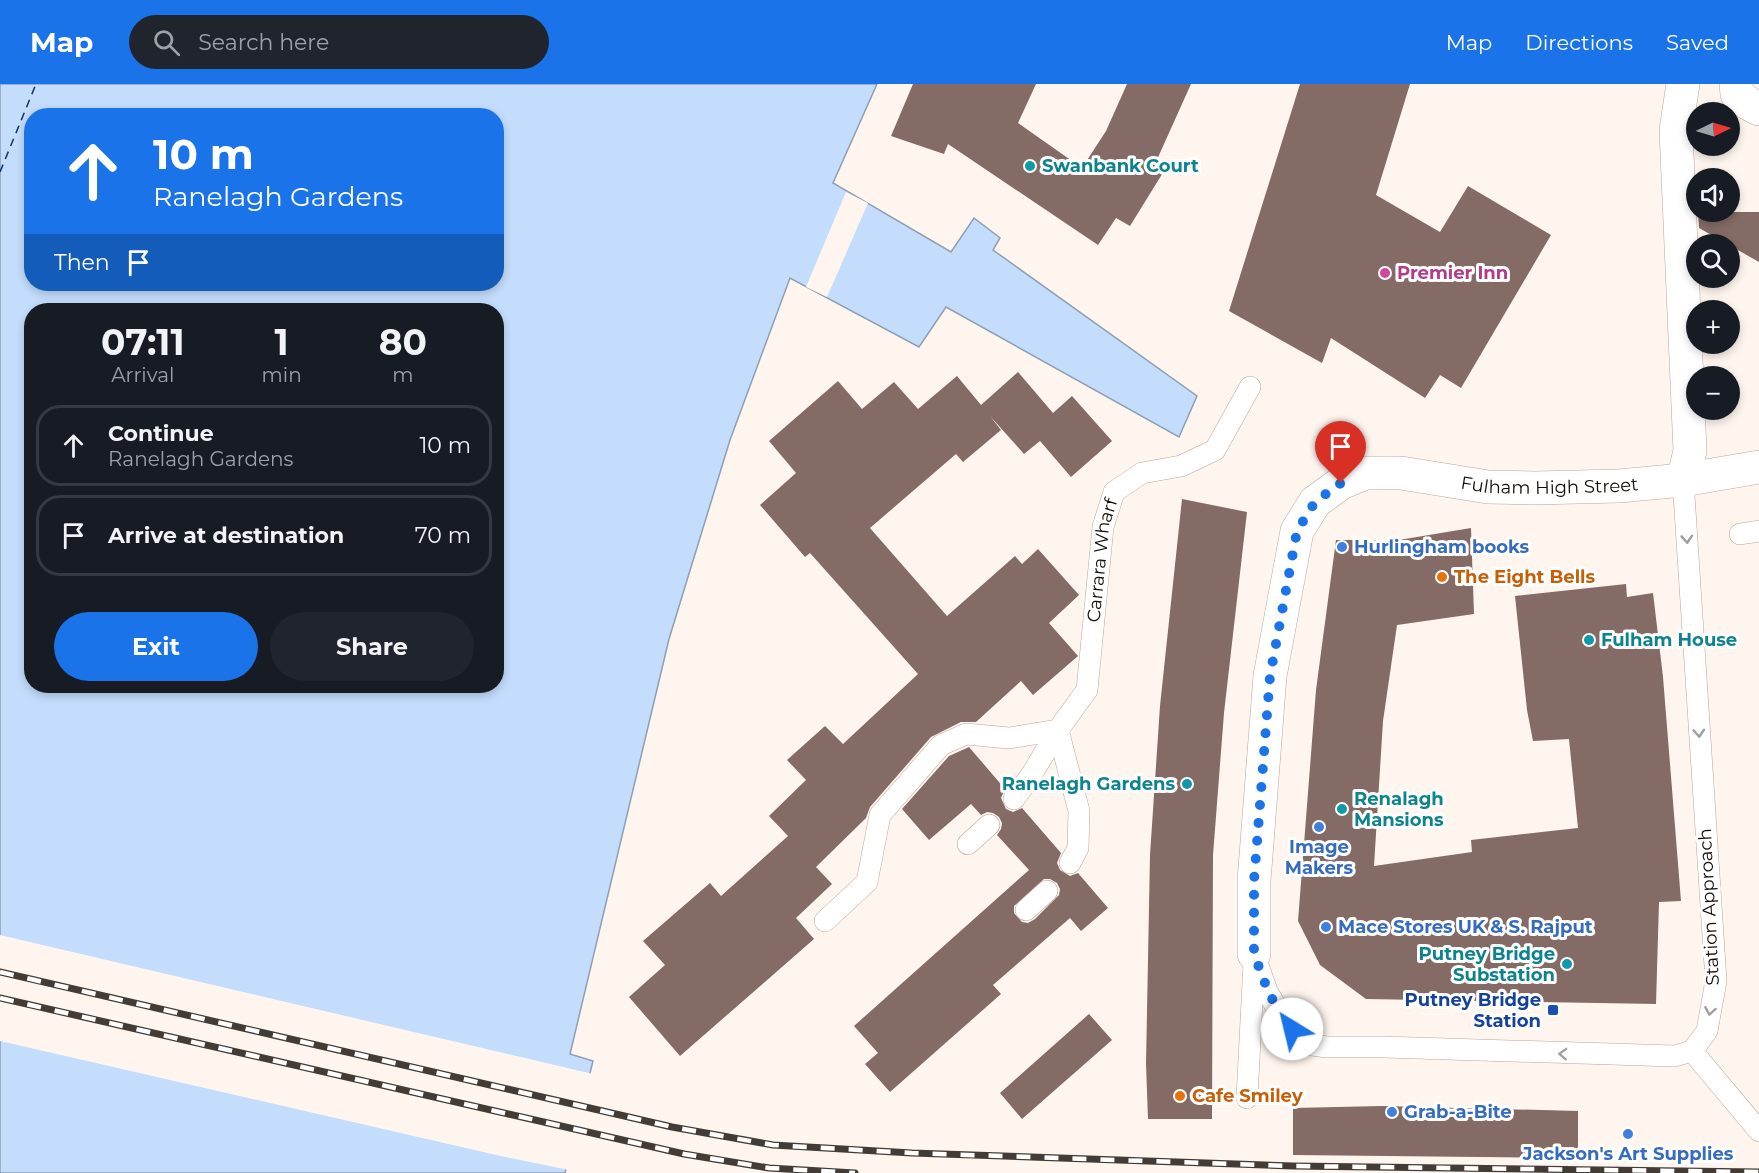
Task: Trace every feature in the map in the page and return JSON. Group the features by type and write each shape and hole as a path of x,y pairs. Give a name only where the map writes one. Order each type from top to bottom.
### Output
{"street":[{"path":"1683,84 1676,130 1690,451 1683,480"},
{"path":"1736,84 1737,94 1759,109"},
{"name":"Fulham High Street","path":"1254,954 1254,881 1270,676 1297,531 1315,502 1341,483 1365,473 1401,473 1488,487 1618,486 1683,480 1759,467"}],"lane":[{"name":"Carrara Wharf","path":"1014,799 1058,730 1087,690 1103,527 1114,492 1142,473 1181,466 1215,450 1250,387"},
{"name":"Station Approach","path":"1683,480 1716,981 1707,1031 1692,1051"},
{"path":"825,921 867,882 880,815 941,745 966,734 1009,738 1058,730 1079,811 1078,848 1070,863"},
{"path":"968,844 989,825"},
{"path":"1026,910 1047,891"},
{"path":"1254,954 1268,991 1280,1014 1305,1044 1327,1047 1622,1056 1675,1056 1692,1051 1759,1131"},
{"path":"1247,1098 1254,954"}],"water":[{"path":"0,84 877,84 833,183 951,252 974,218 1000,238 993,250 1197,396 1179,437 946,307 919,347 790,278 730,440 669,639 570,1054 593,1061 565,1173 0,1173"}],"pier":[{"path":"846,192 868,203 827,297 806,287"},
{"path":"0,935 593,1074 569,1170 0,1041"}],"building":[{"name":"Swanbank Court","path":"913,84 1036,84 1018,123 1082,168 1106,131 1127,84 1191,84 1155,164 1164,171 1130,226 1116,218 1098,245 948,144 944,154 891,136"},
{"name":"Premier Inn","path":"1300,84 1410,84 1376,195 1440,232 1468,186 1551,235 1461,388 1440,375 1425,398 1331,338 1322,363 1229,311"},
{"path":"1740,212 1759,212 1759,262 1740,251 1740,234 1710,234 1699,228 1699,222 1740,222"},
{"path":"1018,372 1053,413 1072,396 1112,441 1071,477 1040,441 1024,454 990,416 1001,430 963,462 956,454 870,528 947,616 1015,556 1022,564 1038,549 1079,595 1049,623 1078,656 1033,695 1021,681 976,722 961,722 931,737 870,807 866,818 816,867 832,884 796,918 814,939 680,1056 629,997 665,965 643,941 710,883 721,896 788,836 769,816 806,780 787,760 825,726 843,744 918,674 810,553 805,557 760,505 796,473 769,441 838,381 862,409 894,382 918,409 957,376 981,405"},
{"name":"Ranelagh Gardens","path":"1182,499 1247,512 1224,713 1213,855 1212,1119 1148,1119 1146,1064 1150,855 1160,706"},
{"path":"1471,528 1474,614 1397,625 1383,721 1374,866 1472,852 1471,840 1578,828 1569,739 1533,741 1527,710 1515,596 1626,584 1627,597 1653,593 1663,677 1681,901 1659,902 1656,1004 1366,999 1320,965 1298,921 1316,690 1336,540 1399,540"},
{"path":"969,747 1005,789 1001,798 1006,809 1013,812 1022,808 1061,853 1057,863 1060,870 1070,876 1078,873 1108,908 1081,931 1070,918 993,985 1001,994 890,1092 865,1064 878,1053 854,1026 1029,870 997,835 1002,823 993,813 987,812 981,815 971,804 929,840 902,809 949,756","holes":["1044,879 1057,883 1060,889 1059,895 1035,919 1028,923 1022,922 1014,913 1014,906"]},
{"path":"1089,1014 1112,1040 1022,1119 1000,1093"},
{"path":"1382,1106 1578,1111 1578,1158 1293,1155 1293,1108"}],"ferry route":[{"path":"26,108 36,84"},
{"path":"0,172 24,113"}],"railway":[{"path":"0,972 672,1127 773,1145 912,1153 1293,1166 1759,1172"},
{"path":"0,998 684,1154 769,1168 855,1173"}],"place":[{"name":"Swanbank Court","path":"1030,166"},
{"name":"Premier Inn","path":"1385,273"},
{"name":"Hurlingham books","path":"1342,547"},
{"name":"The Eight Bells","path":"1442,577"},
{"name":"Fulham House","path":"1589,640"},
{"name":"Ranelagh Gardens","path":"1187,784"},
{"name":"Renalagh Mansions","path":"1342,809"},
{"name":"Image Makers","path":"1319,827"},
{"name":"Mace Stores UK & S. Rajput","path":"1326,927"},
{"name":"Putney Bridge Substation","path":"1567,964"},
{"name":"Putney Bridge Station","path":"1553,1010"},
{"name":"Cafe Smiley","path":"1180,1096"},
{"name":"Grab-a-Bite","path":"1392,1112"},
{"name":"Jackson's Art Supplies","path":"1628,1134"}],"route":[{"path":"1292,1029 1280,1014 1268,991 1254,954 1254,881 1270,676 1297,531 1315,502 1341,483"}]}
